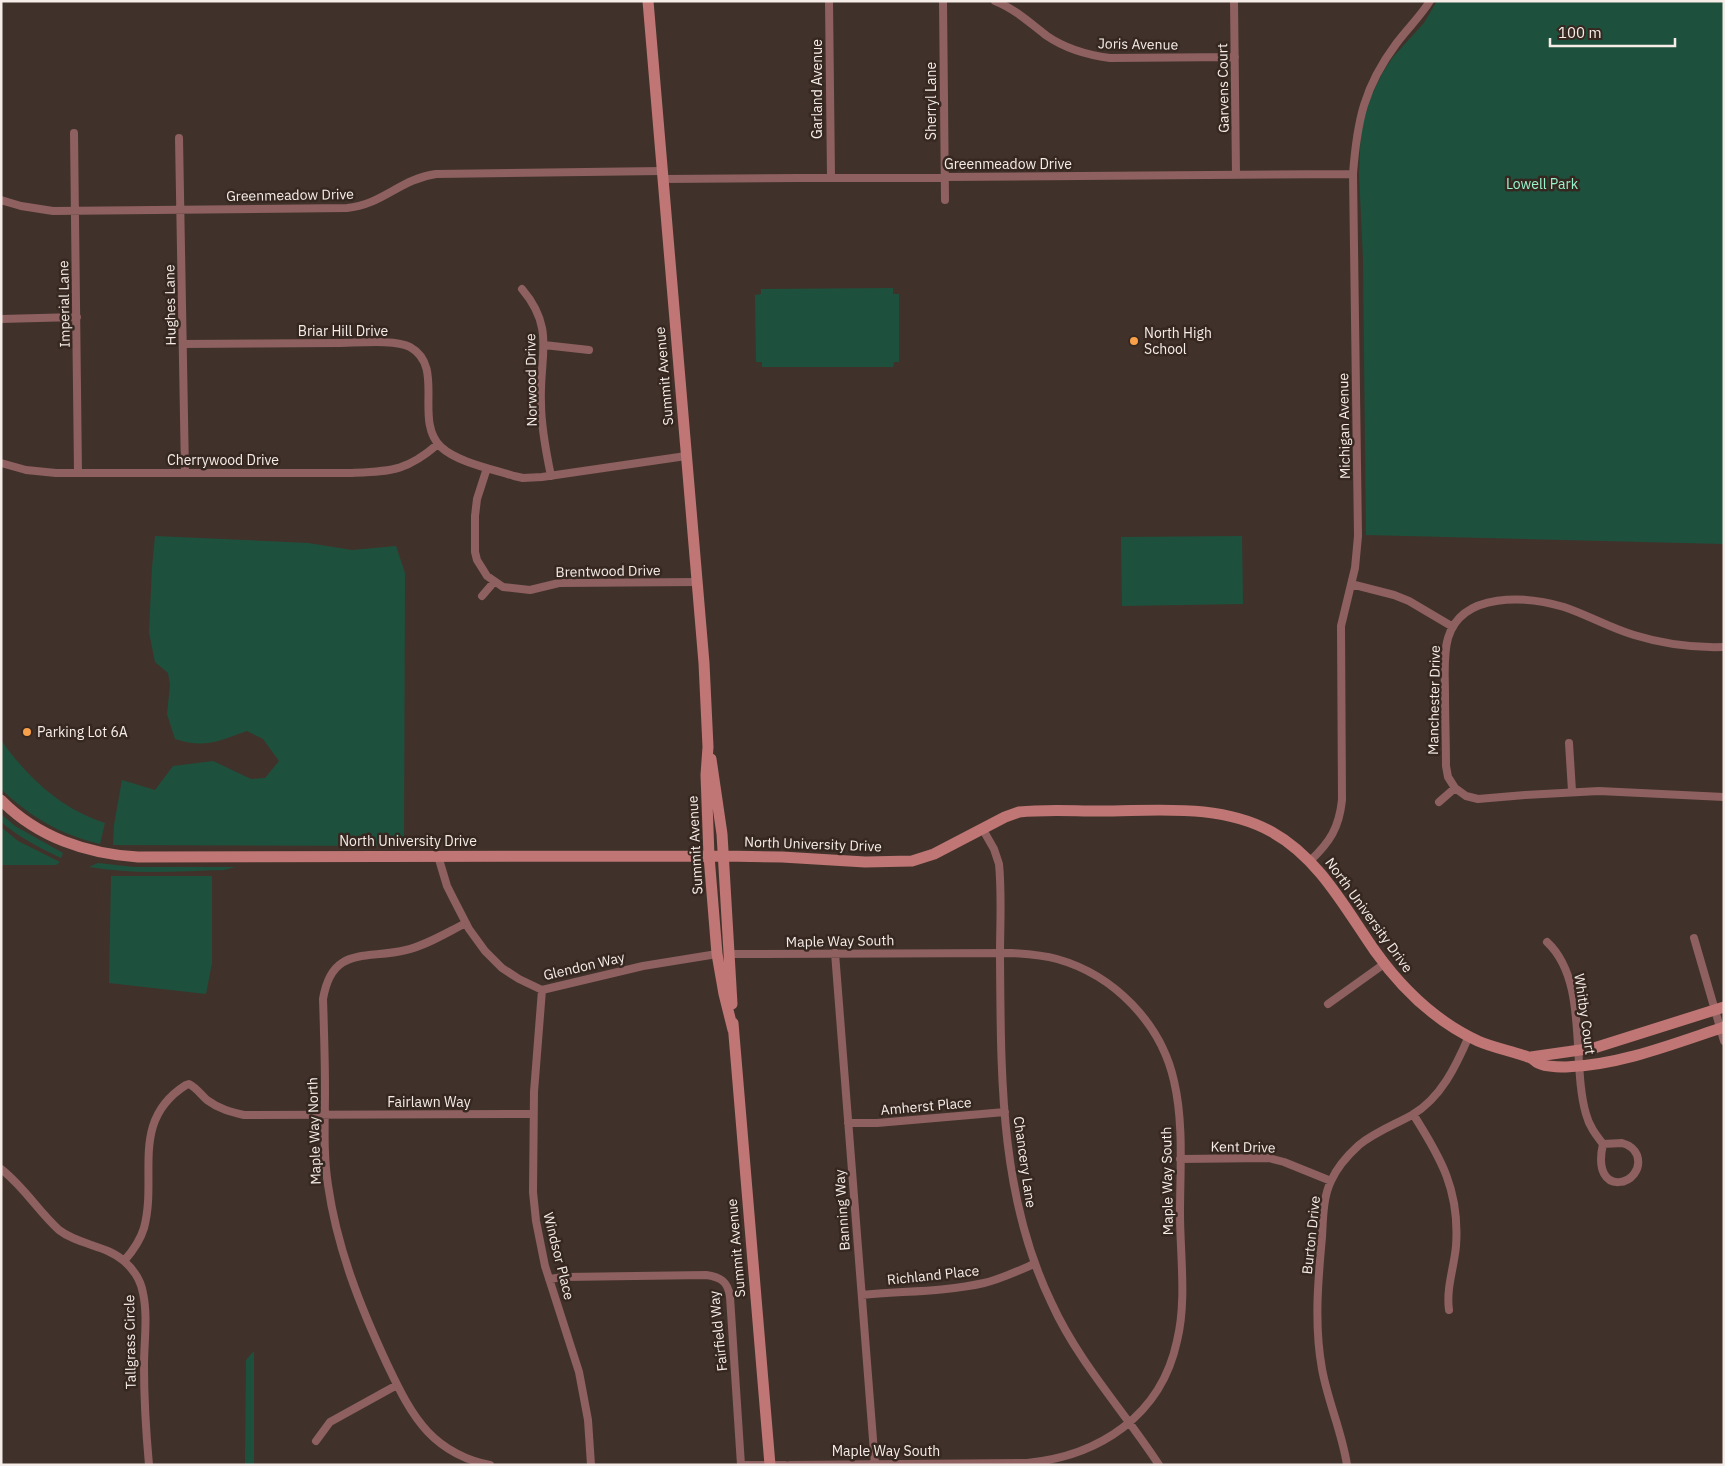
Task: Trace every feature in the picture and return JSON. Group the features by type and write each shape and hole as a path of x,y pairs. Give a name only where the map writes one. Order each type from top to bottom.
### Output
{"street":[{"name":"Summit Avenue","path":"648,1 704,663 708,747 706,775 709,856 733,1030 770,1465"},
{"name":"Garland Avenue","path":"829,1 831,177"},
{"name":"Sherryl Lane","path":"943,1 945,200"},
{"name":"Joris Avenue","path":"995,1 1019,13 1057,42 1093,56 1110,58 1235,57"},
{"name":"Garvens Court","path":"1234,1 1236,175"},
{"name":"Michigan Avenue","path":"1310,861 1332,836 1339,822 1341,811 1341,639 1343,618 1358,553 1353,174 1358,125 1370,87 1384,61 1426,3"},
{"name":"Imperial Lane","path":"74,134 78,473"},
{"name":"Hughes Lane","path":"179,138 185,472"},
{"name":"Greenmeadow Drive","path":"1,200 44,211 356,207 375,201 413,179 436,174 831,177 1353,174"},
{"name":"Norwood Drive","path":"522,288 532,299 542,320 544,346 541,408 551,476"},
{"path":"1,319 77,317"},
{"name":"Briar Hill Drive","path":"183,344 395,343 406,346 418,354 426,366 428,420 438,444"},
{"path":"544,346 589,350"},
{"path":"438,444 448,452 487,468 523,478 551,476 686,456"},
{"name":"Cherrywood Drive","path":"1,463 38,472 352,473 397,469 423,457 438,444"},
{"path":"482,596 494,582 487,576 477,560 474,543 477,499 487,468"},
{"name":"Brentwood Drive","path":"494,582 503,587 530,590 558,583 697,582"},
{"path":"1351,584 1394,595 1409,601 1453,627"},
{"name":"Manchester Drive","path":"1455,788 1448,777 1446,766 1445,669 1447,645 1453,627 1469,610 1486,602 1502,600 1531,601 1562,607 1610,627 1655,641 1692,646 1724,647"},
{"path":"1569,744 1572,791"},
{"name":"Summit Avenue","path":"708,747 714,775 724,856 723,954"},
{"path":"1439,802 1455,788 1466,796 1478,799 1572,791 1626,791 1724,797"},
{"name":"North University Drive","path":"1,800 18,815 52,836 75,846 106,854 138,857 724,856 782,857 846,862 912,861 934,854 1005,816 1028,811 1215,812 1264,828 1282,838 1310,861 1335,893 1384,964 1420,1003 1441,1020 1469,1036 1492,1046 1531,1057 1540,1064 1564,1067 1580,1066 1619,1060 1722,1028"},
{"name":"Chancery Lane","path":"982,828 994,849 999,864 1001,1024 1005,1112 1013,1184 1022,1225 1034,1264 1064,1327 1082,1357 1159,1465"},
{"name":"Glendon Way","path":"438,856 447,886 466,923 485,951 502,968 542,990 636,967 723,954"},
{"name":"Maple Way North","path":"466,923 415,948 353,958 335,968 326,984 324,999 324,1114 328,1184 337,1234 357,1293 374,1335 398,1385 420,1423 437,1440 462,1456 490,1465"},
{"path":"1694,938 1719,1008 1724,1041"},
{"name":"Whitby Court","path":"1547,942 1556,950 1564,963 1570,979 1586,1114 1591,1127 1603,1144"},
{"name":"Banning Way","path":"835,953 875,1464"},
{"name":"Maple Way South","path":"723,954 1000,953 1046,956 1069,963 1103,980 1121,993 1138,1010 1159,1041 1172,1072 1176,1094 1180,1160 1182,1291 1178,1341 1155,1392 1129,1423 1089,1448 1063,1458 1047,1461 1027,1463 790,1465"},
{"path":"1328,1004 1384,964"},
{"name":"Windsor Place","path":"542,990 533,1114 533,1192 542,1250 549,1279 579,1372 588,1420 591,1465"},
{"name":"North University Drive","path":"1531,1057 1610,1043 1719,1008"},
{"name":"Burton Drive","path":"1347,1465 1327,1393 1318,1335 1317,1316 1322,1233 1331,1181 1349,1155 1360,1145 1413,1114 1430,1101 1449,1077 1469,1036"},
{"name":"Fairlawn Way","path":"124,1261 138,1242 146,1219 148,1154 153,1123 164,1105 181,1088 189,1084 216,1106 225,1111 244,1115 533,1114"},
{"name":"Amherst Place","path":"848,1123 877,1123 1005,1112"},
{"path":"1413,1114 1441,1160 1454,1198 1456,1245 1448,1287 1448,1310"},
{"path":"1603,1144 1622,1144 1633,1148 1638,1158 1638,1164 1629,1179 1617,1182 1605,1177 1600,1163 1603,1144"},
{"name":"Kent Drive","path":"1180,1160 1269,1158 1331,1181"},
{"name":"Tallgrass Circle","path":"1,1169 22,1187 50,1221 67,1236 112,1254 124,1261 140,1284 145,1302 144,1399 149,1465"},
{"name":"Richland Place","path":"862,1296 981,1284 1034,1264"},
{"name":"Fairfield Way","path":"549,1279 564,1277 706,1275 716,1276 723,1280 730,1297 743,1465"},
{"path":"316,1440 330,1422 398,1385"},
{"path":"743,1465 785,1465"}],"green space":[{"name":"Lowell Park","path":"1437,1 1724,1 1724,544 1366,535 1363,259 1359,173 1361,130 1370,99 1382,74 1393,57 1424,23"},
{"path":"893,288 893,294 899,294 899,362 894,362 893,367 762,367 762,362 756,362 755,295 761,294 761,289"},
{"path":"155,536 308,543 352,550 396,546 405,573 404,846 113,845 114,825 122,780 155,790 173,766 213,761 251,779 265,778 279,761 263,739 247,731 219,741 203,744 175,739 167,714 170,685 168,673 155,662 149,632"},
{"path":"1242,536 1243,604 1122,606 1121,537"},
{"path":"1,740 22,767 46,790 74,809 105,823 100,844 47,824 24,809 2,790"},
{"path":"1,814 15,826 63,853 61,858 8,828 1,822"},
{"path":"1,827 18,841 60,862 56,865 1,865"},
{"path":"98,863 134,867 235,867 224,870 156,872 89,867"},
{"path":"111,876 212,876 212,963 206,994 109,983"},
{"path":"254,1351 254,1465 245,1465 246,1360"}],"place":[{"name":"North High School","path":"1134,341"},
{"name":"Parking Lot 6A","path":"27,732"}]}
